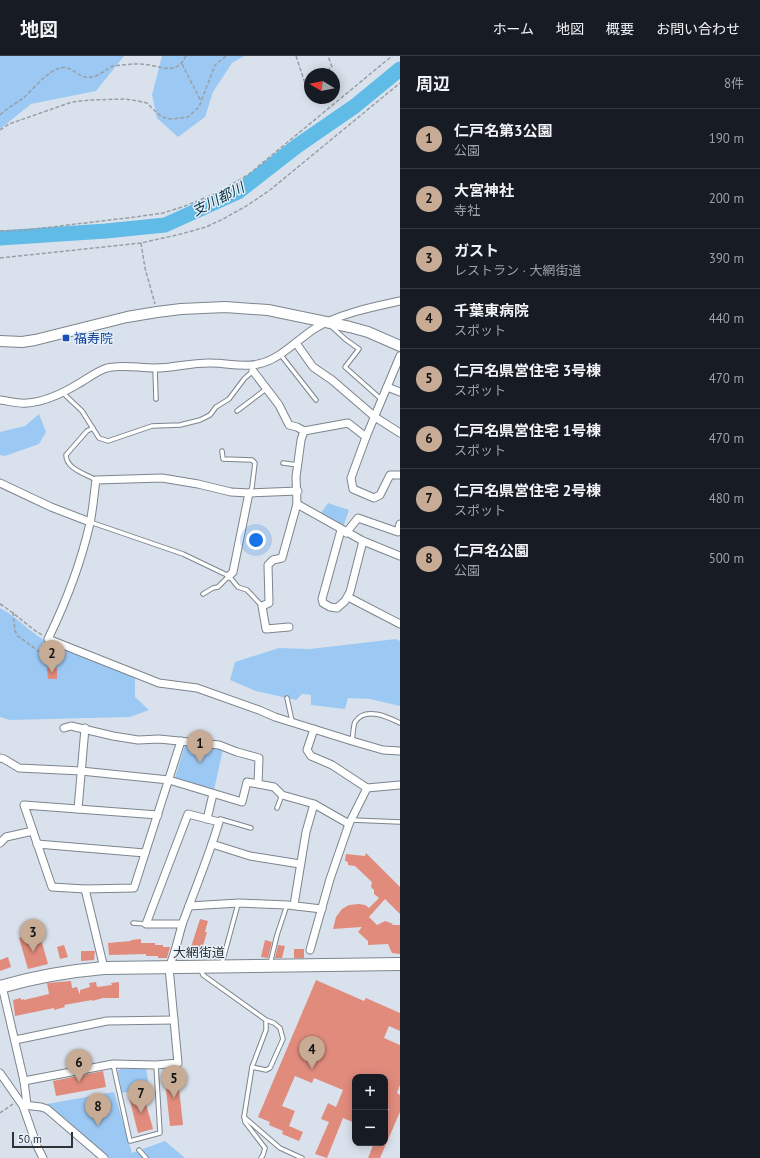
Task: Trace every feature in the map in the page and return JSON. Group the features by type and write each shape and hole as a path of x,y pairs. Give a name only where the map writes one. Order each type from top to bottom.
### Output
{"main road":[{"name":"大網街道","path":"1,986 25,980 104,968 400,964"}],"street":[{"path":"0,400 26,403 35,402 63,393 104,369 116,366 155,368 197,363 248,366 258,364 280,354 314,329 327,323 343,316 375,306 400,301"},
{"path":"0,341 22,342 35,340 108,322 157,312 202,308 246,308 268,310 350,327 368,332 400,346"},
{"path":"296,343 313,367 332,380 375,418 400,433"},
{"path":"400,356 366,437 351,478 353,489 374,498 380,495 390,476 400,475"},
{"path":"253,371 279,405 288,425 298,427 304,431 348,423 366,437"},
{"path":"387,387 400,392"},
{"path":"289,627 266,629 262,606 269,603 268,565 273,560 282,558 297,504 298,491 296,477 301,440 304,431"},
{"path":"298,491 250,493 231,492 198,484 162,478 96,480 90,522 82,554 68,596 48,639 159,683 197,688 275,717 292,721 352,741 383,750 400,751"},
{"path":"0,483 51,508 90,522"},
{"path":"229,576 233,572 250,493"},
{"path":"297,504 363,541 400,556"},
{"path":"363,541 348,597 337,608 330,607 323,603 322,600 344,531 358,518 398,532 400,524"},
{"path":"348,597 400,624"},
{"path":"64,728 71,726 85,728 113,736 138,740 159,739 220,745 237,752 260,758 258,784"},
{"path":"78,809 85,728"},
{"path":"314,729 307,750 311,756 332,766 367,788 400,785"},
{"path":"158,815 24,805 52,887 85,889 134,888 170,780 181,741"},
{"path":"0,758 18,768 81,771 170,780 242,802 247,782 258,784 274,787 282,795 314,804 350,822"},
{"path":"310,950 330,879 350,822 367,788"},
{"path":"207,818 214,794"},
{"path":"291,905 306,832 314,804"},
{"path":"24,1081 113,1064 156,1065 178,1063 169,967 173,959 182,924 219,822 188,814 146,924 182,924"},
{"path":"0,843 6,837 33,831"},
{"path":"37,844 145,853"},
{"path":"212,844 250,856 300,864"},
{"path":"85,889 104,968"},
{"path":"189,906 239,903 291,905 322,909"},
{"path":"1,986 24,1081 25,1105 37,1146 43,1158"},
{"path":"15,1040 107,1021 174,1020"},
{"path":"0,1073 25,1105 47,1109 104,1158"}],"lane":[{"path":"327,323 359,349 345,367 382,399"},
{"path":"280,354 316,400"},
{"path":"63,393 82,411 99,438 108,441 152,426 180,425 200,420 210,415 216,407 229,399 244,379 258,364"},
{"path":"155,368 156,399"},
{"path":"237,411 266,389"},
{"path":"210,415 212,420"},
{"path":"93,428 87,431 66,455 66,459 72,467 96,480"},
{"path":"222,451 223,459 252,460 255,463 250,493"},
{"path":"283,463 298,465"},
{"path":"90,522 183,554 229,576 238,587 246,590 262,606"},
{"path":"202,594 218,587 229,576"},
{"path":"287,698 292,721"},
{"path":"352,741 355,722 363,716 371,713 388,717 400,723"},
{"path":"277,808 282,795"},
{"path":"219,822 220,819 251,828"},
{"path":"350,822 400,822"},
{"path":"221,966 239,903"},
{"path":"270,965 277,935 291,905"},
{"path":"133,923 146,924"},
{"path":"200,966 204,975 266,1020 274,1023 280,1028 283,1039 270,1068 266,1070 252,1067"},
{"path":"261,1158 264,1155 265,1148 245,1122 244,1118 252,1067 266,1030 266,1020"},
{"path":"113,1064 130,1141 160,1133 156,1065"},
{"path":"244,1118 280,1148 302,1158"},
{"path":"139,1150 146,1158"}],"path":[{"path":"0,115 51,73 60,68 68,68 85,77 92,77 100,75 107,69 115,66 149,64 166,69 174,68 182,64 186,56"},
{"path":"0,130 9,124 72,102 125,99 147,103 158,114 165,118 172,119 188,117 199,107 215,65 226,56"},
{"path":"296,56 304,80"},
{"path":"328,56 332,67 331,68"},
{"path":"0,231 34,229 162,213 185,206 219,192 248,174 392,56"},
{"path":"182,64 201,101"},
{"path":"0,258 141,243 206,226 225,218 248,205 291,173 400,82"},
{"path":"141,243 145,268 157,312"},
{"path":"0,604 48,639"},
{"path":"13,612 15,631 18,636 49,659 50,666"},
{"path":"0,1113 12,1104"}],"shaded area":[{"path":"0,56 124,56 96,91 31,104 0,129"},
{"path":"162,56 244,56 232,63 213,92 205,117 178,137 157,118 152,95"},
{"path":"39,414 46,432 39,444 5,456 0,455 0,432 25,426"},
{"path":"328,503 349,510 343,527 321,513"},
{"path":"0,608 39,637 53,645 83,657 135,674 135,697 149,710 130,717 10,720 0,717"},
{"path":"396,639 400,641 400,706 370,699 348,698 345,709 311,705 311,695 302,694 296,700 256,691 230,680 235,662 279,648 310,649"},
{"path":"185,745 217,746 223,749 214,790 175,778"},
{"path":"146,1068 149,1087 122,1093 118,1071 120,1069"},
{"path":"114,1092 132,1153 165,1141 185,1158 109,1158 47,1104"}],"building":[{"path":"47,668 57,668 57,679 48,679"},
{"path":"366,853 400,887 400,914 385,899 369,917 377,925 385,921 393,925 400,925 400,954 392,953 388,944 368,945 368,941 358,932 362,927 333,929 336,917 342,909 349,905 359,904 365,905 369,908 379,898 374,894 374,890 371,887 372,882 355,866 348,865 348,862 345,861 346,854 365,856"},
{"path":"200,919 208,921 205,932 207,932 201,953 190,950"},
{"path":"39,932 48,964 28,969 19,938"},
{"path":"141,939 141,943 155,943 155,945 170,947 167,958 146,956 146,954 109,955 108,943"},
{"path":"265,940 272,942 268,958 261,957"},
{"path":"64,945 68,957 60,959 57,947"},
{"path":"278,945 285,946 282,958 275,958"},
{"path":"294,949 304,949 304,958 294,958"},
{"path":"81,951 95,951 94,960 81,961"},
{"path":"8,957 11,967 0,971 0,960"},
{"path":"316,980 364,1001 366,998 400,1013 400,1031 389,1026 384,1038 400,1045 400,1085 397,1093 400,1095 400,1112 388,1140 388,1074 352,1074 352,1122 343,1118 327,1158 315,1154 329,1122 321,1119 328,1103 336,1107 343,1090 314,1078 312,1083 295,1076 282,1106 295,1111 289,1126 303,1132 299,1141 282,1134 283,1131 269,1125 270,1122 258,1117"},
{"path":"71,981 72,988 77,987 80,995 80,990 90,987 89,983 96,982 97,987 112,985 111,983 119,982 119,998 103,998 64,1005 65,1007 54,1010 54,1008 15,1016 13,1000 21,998 21,1000 24,1000 49,994 47,983"},
{"path":"177,1070 183,1125 170,1126 164,1072"},
{"path":"103,1071 106,1087 56,1096 53,1081"},
{"path":"143,1093 153,1129 138,1133 129,1097"},
{"path":"373,1146 385,1146 380,1158 368,1158"}],"waterway":[{"name":"支川都川","path":"0,238 106,231 165,225 238,192 297,146 355,106 400,69"}],"place":[{"name":"福寿院","path":"66,338"},
{"name":"大宮神社","path":"52,673"},
{"name":"仁戸名第3公園","path":"200,763"},
{"name":"ガスト","path":"33,952"},
{"name":"千葉東病院","path":"312,1069"},
{"name":"仁戸名県営住宅 1号棟","path":"79,1082"},
{"name":"仁戸名県営住宅 3号棟","path":"174,1098"},
{"name":"仁戸名県営住宅 2号棟","path":"141,1113"},
{"name":"仁戸名公園","path":"98,1126"}]}
